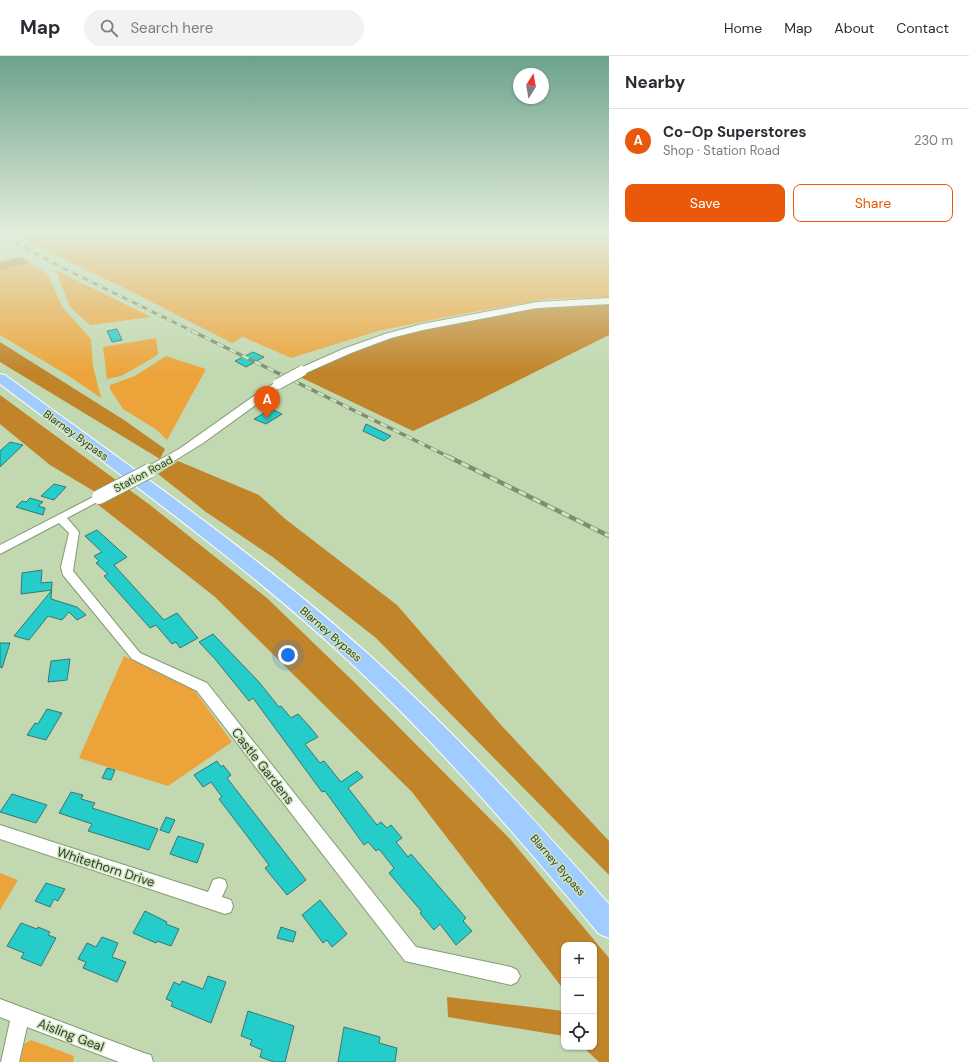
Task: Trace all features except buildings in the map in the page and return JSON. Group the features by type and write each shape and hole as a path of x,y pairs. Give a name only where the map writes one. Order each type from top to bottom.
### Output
{"highway":[{"name":"Blarney Bypass","path":"7,384 256,569 360,659 439,736 518,819 609,924"},
{"path":"586,896 609,920"}],"street":[{"name":"Station Road","path":"0,550 174,458 252,400 302,371 347,351 388,336 422,327 537,305 609,301"},
{"name":"Castle Gardens","path":"61,518 74,532 74,542 66,566 67,572 136,656 202,687 411,955 511,976"},
{"name":"Whitethorn Drive","path":"0,832 219,904 219,886"},
{"name":"Aisling Geal","path":"0,1008 144,1062"},
{"path":"10,1062 20,1015"}],"shaded area":[{"path":"0,279 49,279 63,308 91,339 93,366 101,398 69,376 0,335"},
{"path":"59,279 74,279 151,317 90,325 70,307"},
{"path":"105,279 609,279 609,297 549,299 451,316 378,331 291,358 243,337 232,343"},
{"path":"609,302 609,335 475,402 413,431 300,377 320,366 355,351 412,332 555,305"},
{"path":"156,338 158,354 121,376 107,379 103,347"},
{"path":"0,342 124,420 165,449 160,459 0,362"},
{"path":"166,356 206,369 167,440 157,430 123,409 110,389 110,385 135,376"},
{"path":"0,395 150,505 268,599 355,683 510,839 596,942 561,942 561,986 412,792 215,597 96,503 97,493 50,465 0,424"},
{"path":"178,461 259,495 284,518 397,605 501,725 609,841 609,875 376,638 274,558 206,512 158,474"},
{"path":"124,656 195,691 232,742 168,786 79,758"},
{"path":"0,873 18,880 0,910"},
{"path":"597,944 609,958 609,1062 599,1062 586,1050 597,1050"},
{"path":"447,997 561,1011 561,1036 448,1017"},
{"path":"31,1040 74,1056 73,1062 20,1062 24,1044"}],"railway":[{"path":"85,279 194,332"},
{"path":"192,331 449,457"},
{"path":"447,456 609,536"}],"place":[{"name":"Co-Op Superstores","path":"267,419"}]}
